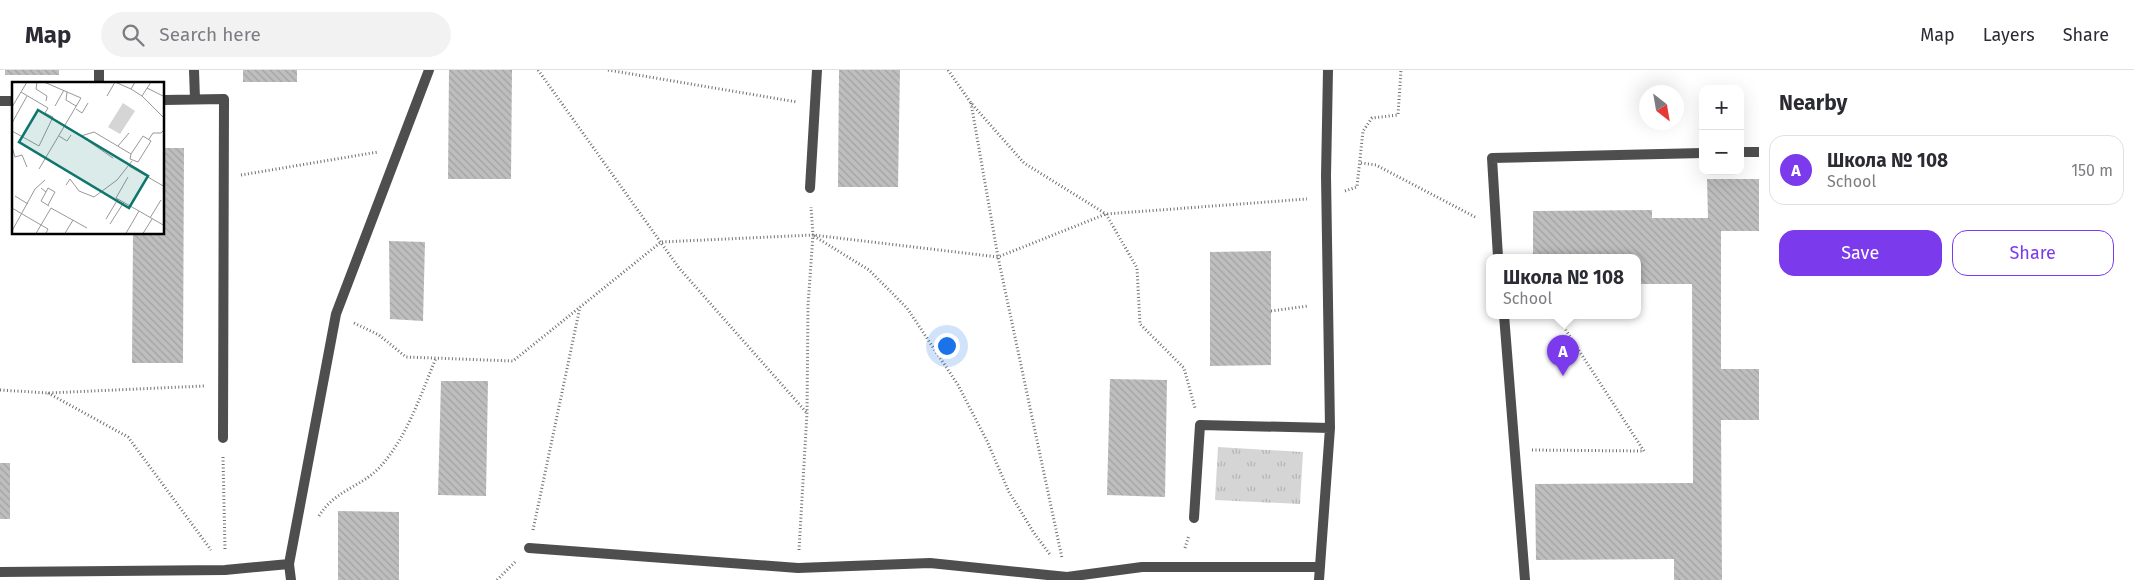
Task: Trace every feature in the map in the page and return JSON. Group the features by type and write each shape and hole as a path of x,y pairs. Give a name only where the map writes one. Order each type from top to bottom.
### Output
{"lane":[{"path":"194,70 195,99"},
{"path":"291,580 289,564 336,314 429,70"},
{"path":"810,188 817,70"},
{"path":"1319,580 1330,428 1328,70"},
{"path":"165,100 224,100 223,438"},
{"path":"1744,152 1759,152"},
{"path":"1498,254 1492,158 1699,153"},
{"path":"1504,319 1525,580"},
{"path":"1194,518 1200,425 1330,428"},
{"path":"529,548 798,568 930,563 1065,578 1142,567 1320,567"},
{"path":"0,572 226,570 289,564"}],"path":[{"path":"538,70 680,268 807,413"},
{"path":"608,70 815,105"},
{"path":"948,70 971,103 1024,163 1106,214 1137,268 1140,324 1184,368 1200,425"},
{"path":"336,314 379,335 406,357 513,361 661,242 812,235 998,257 1106,214 1328,197 1357,187 1363,131 1372,118 1398,115 1401,70"},
{"path":"971,103 998,257 1065,578"},
{"path":"224,178 398,149"},
{"path":"1361,163 1376,166 1495,227"},
{"path":"798,568 807,413 808,305 812,235 810,188"},
{"path":"812,235 869,270 907,308 958,385 1014,500 1065,578"},
{"path":"1271,310 1329,304"},
{"path":"497,580 529,548 580,307"},
{"path":"1514,450 1644,451 1559,319"},
{"path":"317,519 326,504 378,469 406,428 436,358"},
{"path":"0,390 48,393 223,385"},
{"path":"48,393 128,437 226,570"},
{"path":"223,438 226,570"},
{"path":"1179,567 1194,518"}],"green space":[{"path":"1218,447 1303,452 1300,504 1215,500"}],"building":[{"path":"5,70 59,70 59,75 5,75"},
{"path":"243,70 297,70 297,82 243,82"},
{"path":"449,70 512,70 511,179 448,179"},
{"path":"839,70 900,70 898,187 838,187"},
{"path":"165,148 184,148 183,363 132,363 133,235 165,235"},
{"path":"1707,179 1759,179 1759,231 1721,231 1721,369 1759,369 1759,420 1721,420 1722,580 1674,580 1674,559 1536,560 1535,484 1693,483 1692,284 1641,284 1641,254 1533,254 1533,211 1652,210 1652,218 1708,218"},
{"path":"389,241 425,242 423,321 390,319"},
{"path":"1271,251 1271,365 1210,366 1210,252"},
{"path":"1110,379 1167,380 1165,497 1107,495"},
{"path":"441,381 488,381 486,496 438,495"},
{"path":"0,463 10,463 10,519 0,519"},
{"path":"338,511 399,512 399,580 338,580"}],"place":[{"name":"Школа № 108","path":"1563,376"}]}
